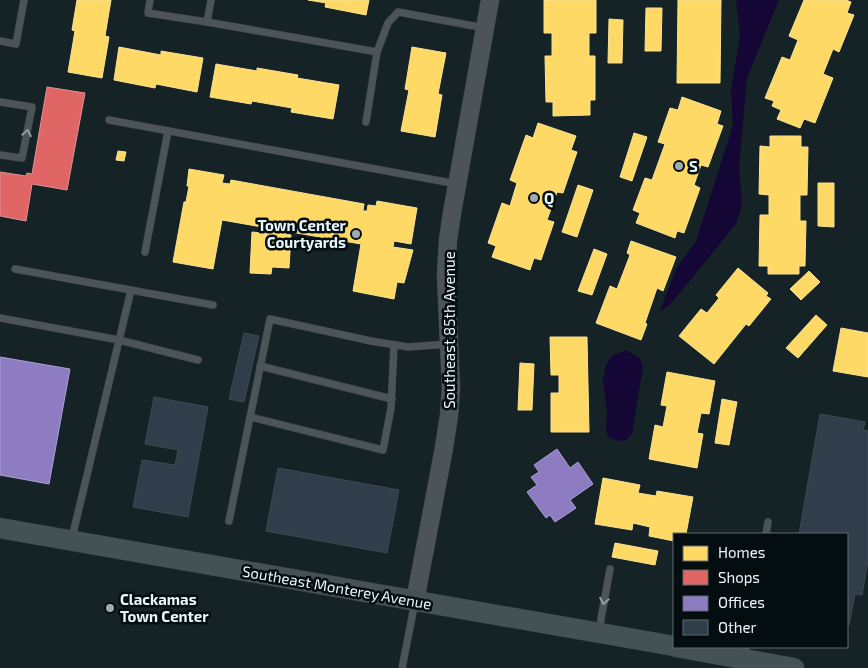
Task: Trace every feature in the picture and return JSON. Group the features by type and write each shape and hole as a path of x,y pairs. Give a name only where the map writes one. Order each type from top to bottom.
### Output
{"main road":[{"name":"Southeast Monterey Avenue","path":"0,528 673,647"},
{"name":"Southeast Monterey Avenue","path":"687,648 745,653 794,668"}],"street":[{"name":"Southeast 85th Avenue","path":"415,601 448,428 451,388 446,263 450,222 490,0"}],"lane":[{"path":"0,41 16,44 24,0"},
{"path":"150,0 148,13 377,52"},
{"path":"207,22 211,0"},
{"path":"366,122 377,52 388,23 398,12 485,28"},
{"path":"0,102 32,107 22,158 0,154"},
{"path":"109,120 457,184"},
{"path":"146,252 168,131"},
{"path":"14,268 213,306"},
{"path":"72,540 131,290"},
{"path":"0,318 119,340 198,360"},
{"path":"229,521 270,319 408,347 449,344"},
{"path":"250,417 383,450 392,399 394,345"},
{"path":"260,366 392,399"},
{"path":"766,533 768,522"},
{"path":"599,633 610,569"},
{"path":"402,668 415,601"}],"shaded area":[{"path":"736,0 779,0 747,78 739,167 742,204 736,224 669,306 660,311 676,269 696,241 733,125 731,90 740,36"},
{"path":"626,350 639,358 643,366 632,434 626,440 619,441 610,438 606,432 607,412 603,380 606,365 613,355"}],"building: Homes":[{"path":"77,0 111,0 105,36 109,37 102,78 68,72 75,31 72,30"},
{"path":"308,0 369,0 366,15 325,7 326,3"},
{"path":"544,0 596,0 596,33 589,33 589,56 595,56 595,100 590,100 590,115 553,116 553,102 546,102 545,56 552,56 552,33 544,33"},
{"path":"678,0 721,0 720,83 677,83"},
{"path":"804,0 846,0 851,2 847,13 854,15 839,52 833,49 823,74 833,78 815,123 804,119 800,128 777,119 781,110 772,106 774,101 765,98 782,57 790,60 798,40 789,36"},
{"path":"646,8 662,8 661,51 645,51"},
{"path":"609,19 623,20 622,63 608,63"},
{"path":"119,47 161,55 161,51 203,58 197,92 156,84 155,88 114,80"},
{"path":"412,47 446,53 438,94 442,95 435,137 401,131 409,90 405,89"},
{"path":"216,64 298,75 297,78 339,85 333,119 291,112 292,108 252,101 251,104 210,97"},
{"name":"S","path":"682,97 721,111 717,124 723,126 708,167 701,165 694,185 700,188 684,233 677,231 675,238 636,223 640,213 633,210 645,178 652,180 665,144 658,142 670,108 678,110"},
{"name":"Q","path":"538,123 576,136 571,150 577,152 563,193 557,192 547,220 554,222 541,260 534,258 530,270 492,257 496,246 488,243 502,203 510,206 517,183 510,180 526,135 533,138"},
{"path":"634,133 647,137 632,181 620,177"},
{"path":"770,136 801,136 801,147 808,147 807,195 800,195 800,221 806,221 805,266 799,266 799,274 768,274 768,266 759,266 760,215 769,215 769,195 759,194 760,146 770,147"},
{"path":"118,151 126,152 124,161 116,160"},
{"name":"Town Center Courtyards","path":"189,169 224,175 222,183 230,184 231,180 364,204 363,211 367,211 368,205 376,206 377,201 417,208 411,244 394,241 393,247 413,250 404,283 397,282 394,299 353,291 361,244 285,231 285,234 291,235 289,268 272,267 271,274 250,273 252,232 262,233 262,227 222,220 213,269 173,262 184,202 186,202 189,186 187,186"},
{"path":"818,183 834,183 834,227 818,226"},
{"path":"578,185 593,190 577,237 562,232"},
{"path":"631,241 676,257 663,291 657,288 641,340 596,323 610,286 617,289 630,255 627,253"},
{"path":"594,249 607,254 592,295 578,291"},
{"path":"738,268 768,293 766,296 771,299 749,326 746,324 714,364 679,336 701,309 707,313 719,298 716,295"},
{"path":"809,271 820,282 801,300 790,289"},
{"path":"816,315 827,325 798,358 786,348"},
{"path":"841,328 868,333 868,377 833,371"},
{"path":"550,337 587,337 589,432 551,432 551,393 559,393 559,375 551,375"},
{"path":"520,363 534,364 532,410 518,410"},
{"path":"667,372 715,381 709,414 701,413 697,433 703,434 697,468 649,459 655,425 663,427 667,406 661,405"},
{"path":"722,399 737,402 729,445 715,443"},
{"path":"603,478 640,485 638,493 656,496 657,491 693,497 686,533 673,533 673,541 649,536 650,527 633,523 632,530 595,524"},
{"path":"615,543 658,551 655,565 612,557"}],"building: Shops":[{"path":"47,87 85,93 67,190 32,184 26,221 0,216 0,172 26,176 27,173 32,174"}],"building: Offices":[{"path":"0,357 70,369 49,484 0,475"},
{"path":"557,449 570,468 578,462 593,484 570,500 576,508 555,522 550,515 546,518 527,492 537,485 531,477 539,472 534,465"}],"building: Other":[{"path":"244,333 259,336 244,402 229,399"},
{"path":"154,397 208,407 188,517 133,507 142,460 175,465 178,450 145,444"},
{"path":"820,414 865,422 863,430 868,431 868,561 862,595 855,594 849,625 848,533 799,533"},
{"path":"278,468 399,490 387,553 266,531"}],"place":[{"name":"S","path":"679,166"},
{"name":"Q","path":"534,198"},
{"name":"Town Center Courtyards","path":"356,234"},
{"name":"Clackamas Town Center","path":"110,608"}]}
